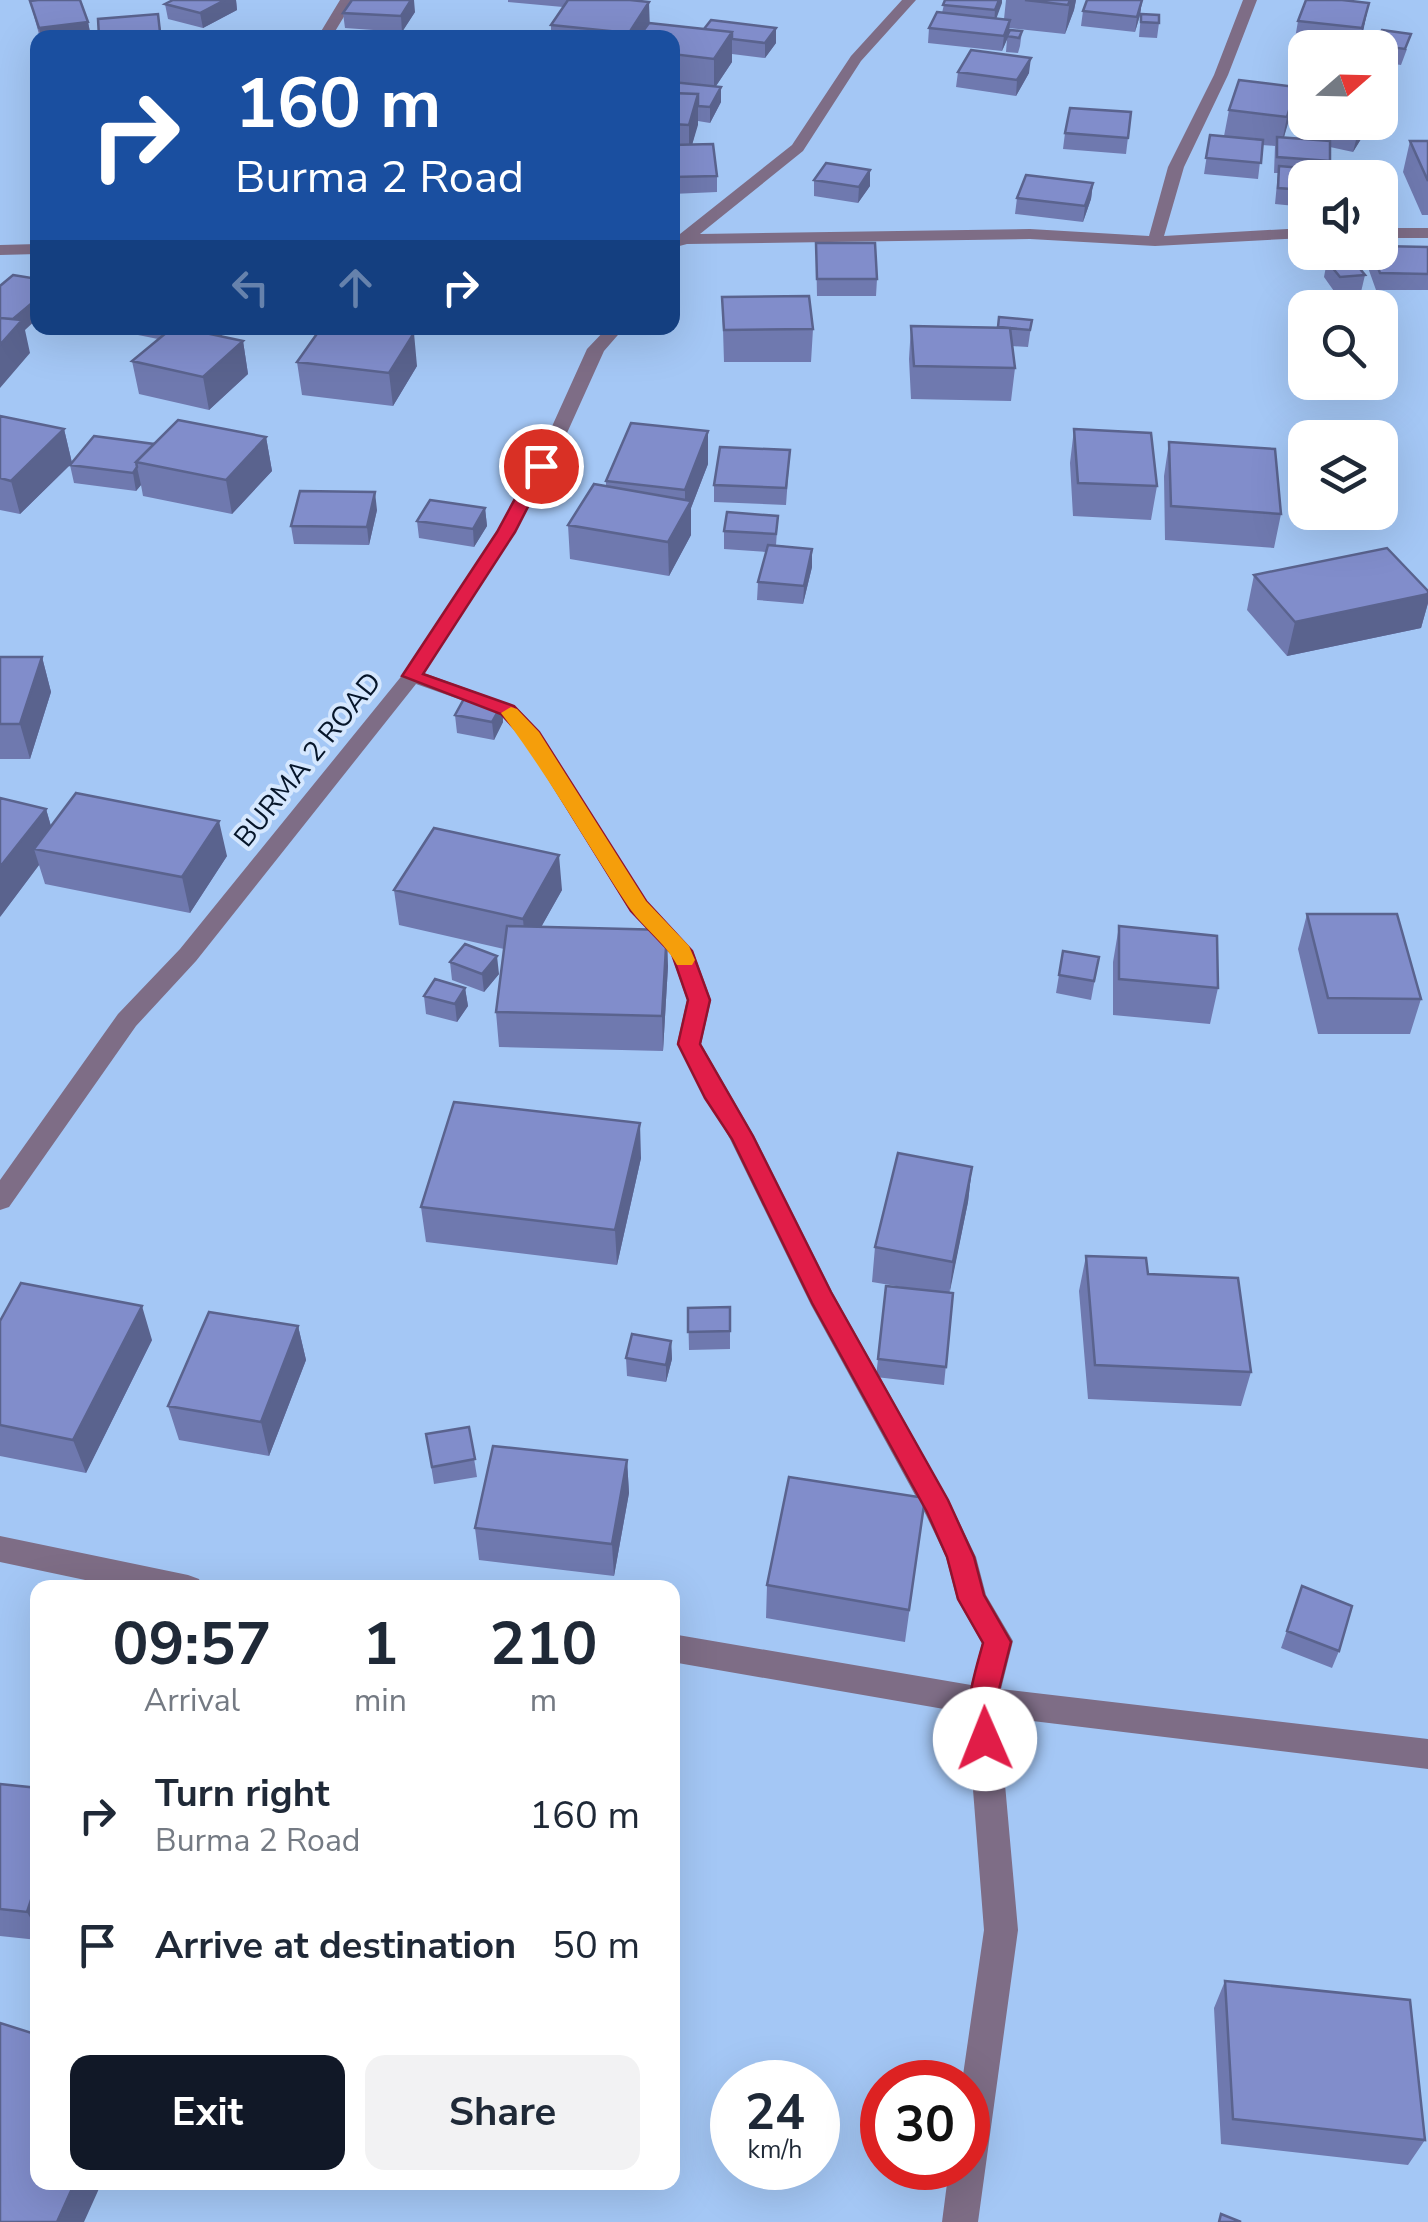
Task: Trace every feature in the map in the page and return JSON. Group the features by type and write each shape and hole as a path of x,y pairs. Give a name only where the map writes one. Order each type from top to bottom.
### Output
{"street":[{"path":"329,30 346,0"},
{"path":"680,239 798,148 856,60 909,0"},
{"path":"1155,241 1176,168 1221,75 1250,0"},
{"path":"1398,233 1428,233"},
{"path":"680,243 1030,234 1155,241 1288,234"},
{"path":"3,254 30,250"},
{"name":"BURMA 2 ROAD","path":"0,1200 126,1020 188,955 412,676 506,532 596,349 609,335"},
{"path":"412,676 508,710 532,736 638,906 682,951 699,1000 689,1044 716,1098 742,1136 821,1296 938,1508 960,1557 972,1599 998,1642 982,1701 1002,1930 983,2060"},
{"path":"0,1549 149,1580"},
{"path":"680,1649 982,1701 1428,1754"},
{"path":"960,2222 964,2190"}],"building":[{"path":"80,0 88,22 39,28 30,1"},
{"path":"173,0 225,0 200,13 165,4"},
{"path":"352,0 411,0 401,16 343,13"},
{"path":"568,0 649,2 631,30 551,25"},
{"path":"945,0 999,0 995,10 943,5"},
{"path":"1025,0 1070,0 1068,5"},
{"path":"1087,0 1142,0 1137,17 1083,11"},
{"path":"1306,0 1369,3 1362,28 1298,21"},
{"path":"937,12 1010,20 1004,36 929,28"},
{"path":"158,14 160,30 99,30 98,19"},
{"path":"1141,14 1159,15 1159,23 1141,22"},
{"path":"711,20 776,28 765,43 732,39 732,32 704,29"},
{"path":"649,23 732,32 714,59 680,55 680,30 644,30"},
{"path":"1010,30 1022,31 1019,38 1007,36"},
{"path":"1398,32 1411,34 1405,49 1398,48"},
{"path":"971,50 1031,58 1017,80 958,72"},
{"path":"1239,80 1288,86 1287,117 1229,110"},
{"path":"680,83 721,87 710,107 698,106 698,94 680,93"},
{"path":"680,93 698,94 689,125 680,124"},
{"path":"1070,108 1131,112 1128,138 1065,133"},
{"path":"1210,135 1263,140 1261,163 1206,158"},
{"path":"1277,137 1330,141 1330,160 1277,157"},
{"path":"1410,141 1428,141 1428,181"},
{"path":"713,144 717,176 680,177 680,145"},
{"path":"826,163 870,170 859,187 814,180"},
{"path":"1279,166 1288,167 1288,189 1278,188"},
{"path":"1026,175 1093,183 1085,206 1017,198"},
{"path":"816,243 875,243 877,279 817,279"},
{"path":"1398,246 1428,247 1428,274 1379,270 1398,270"},
{"path":"1334,270 1361,270 1365,275 1340,277"},
{"path":"13,275 30,278 30,305 13,319 0,318 0,286"},
{"path":"809,296 813,329 724,330 722,297"},
{"path":"999,317 1032,320 1030,330 998,327"},
{"path":"0,318 22,320 0,345"},
{"path":"911,326 1010,328 1015,368 914,366"},
{"path":"164,335 215,335 243,341 203,377 132,361"},
{"path":"316,335 413,335 389,373 297,362"},
{"path":"0,416 64,429 11,481 0,478"},
{"path":"178,420 266,437 226,480 136,462"},
{"path":"631,423 708,431 685,490 606,481"},
{"path":"1074,429 1151,433 1157,486 1078,483"},
{"path":"94,436 154,444 136,462 133,473 70,465"},
{"path":"1169,442 1275,449 1281,514 1171,506"},
{"path":"720,447 790,450 786,488 714,485"},
{"path":"594,484 691,501 668,542 568,525"},
{"path":"300,491 375,492 367,527 291,526"},
{"path":"430,500 485,508 473,529 417,521"},
{"path":"727,512 778,516 776,534 724,531"},
{"path":"768,545 812,549 804,586 758,582"},
{"path":"1387,548 1428,594 1295,622 1254,575"},
{"path":"0,657 42,657 20,724 0,724"},
{"path":"465,697 502,704 492,722 455,715"},
{"path":"76,793 219,821 182,877 34,849"},
{"path":"0,798 46,809 0,867"},
{"path":"434,828 559,855 523,919 394,890"},
{"path":"1307,914 1397,914 1421,999 1328,998"},
{"path":"507,926 667,930 662,1016 496,1012"},
{"path":"1119,926 1217,936 1218,988 1119,979"},
{"path":"465,944 497,956 482,974 450,962"},
{"path":"1063,951 1099,957 1094,981 1059,975"},
{"path":"435,979 465,988 455,1004 424,996"},
{"path":"454,1102 640,1123 615,1230 421,1207"},
{"path":"898,1153 972,1167 953,1262 875,1247"},
{"path":"1086,1256 1146,1258 1148,1274 1238,1278 1251,1372 1095,1365"},
{"path":"21,1283 142,1306 73,1440 0,1425 0,1321"},
{"path":"886,1286 953,1293 946,1367 878,1359"},
{"path":"730,1307 730,1331 688,1332 688,1308"},
{"path":"209,1312 298,1326 261,1422 168,1406"},
{"path":"632,1334 671,1341 666,1365 626,1358"},
{"path":"469,1427 475,1459 432,1467 426,1434"},
{"path":"493,1446 627,1460 612,1544 475,1528"},
{"path":"789,1477 925,1498 909,1610 767,1585"},
{"path":"1302,1586 1352,1606 1339,1651 1287,1631"},
{"path":"0,1784 30,1787 30,1903 27,1912 0,1909"},
{"path":"1225,1981 1410,2000 1425,2140 1233,2119"},
{"path":"0,2023 30,2032 30,2190 71,2190 57,2222 0,2222"},
{"path":"1221,2214 1241,2222 1219,2222"}],"slow traffic":[{"path":"511,713 532,736 638,906 682,951 685,960"}],"route":[{"path":"541,466 506,532 412,676 508,710 532,736 638,906 682,951 699,1000 689,1044 716,1098 742,1136 774,1207 938,1508 960,1557 972,1599 998,1642 982,1701 985,1739"}]}
